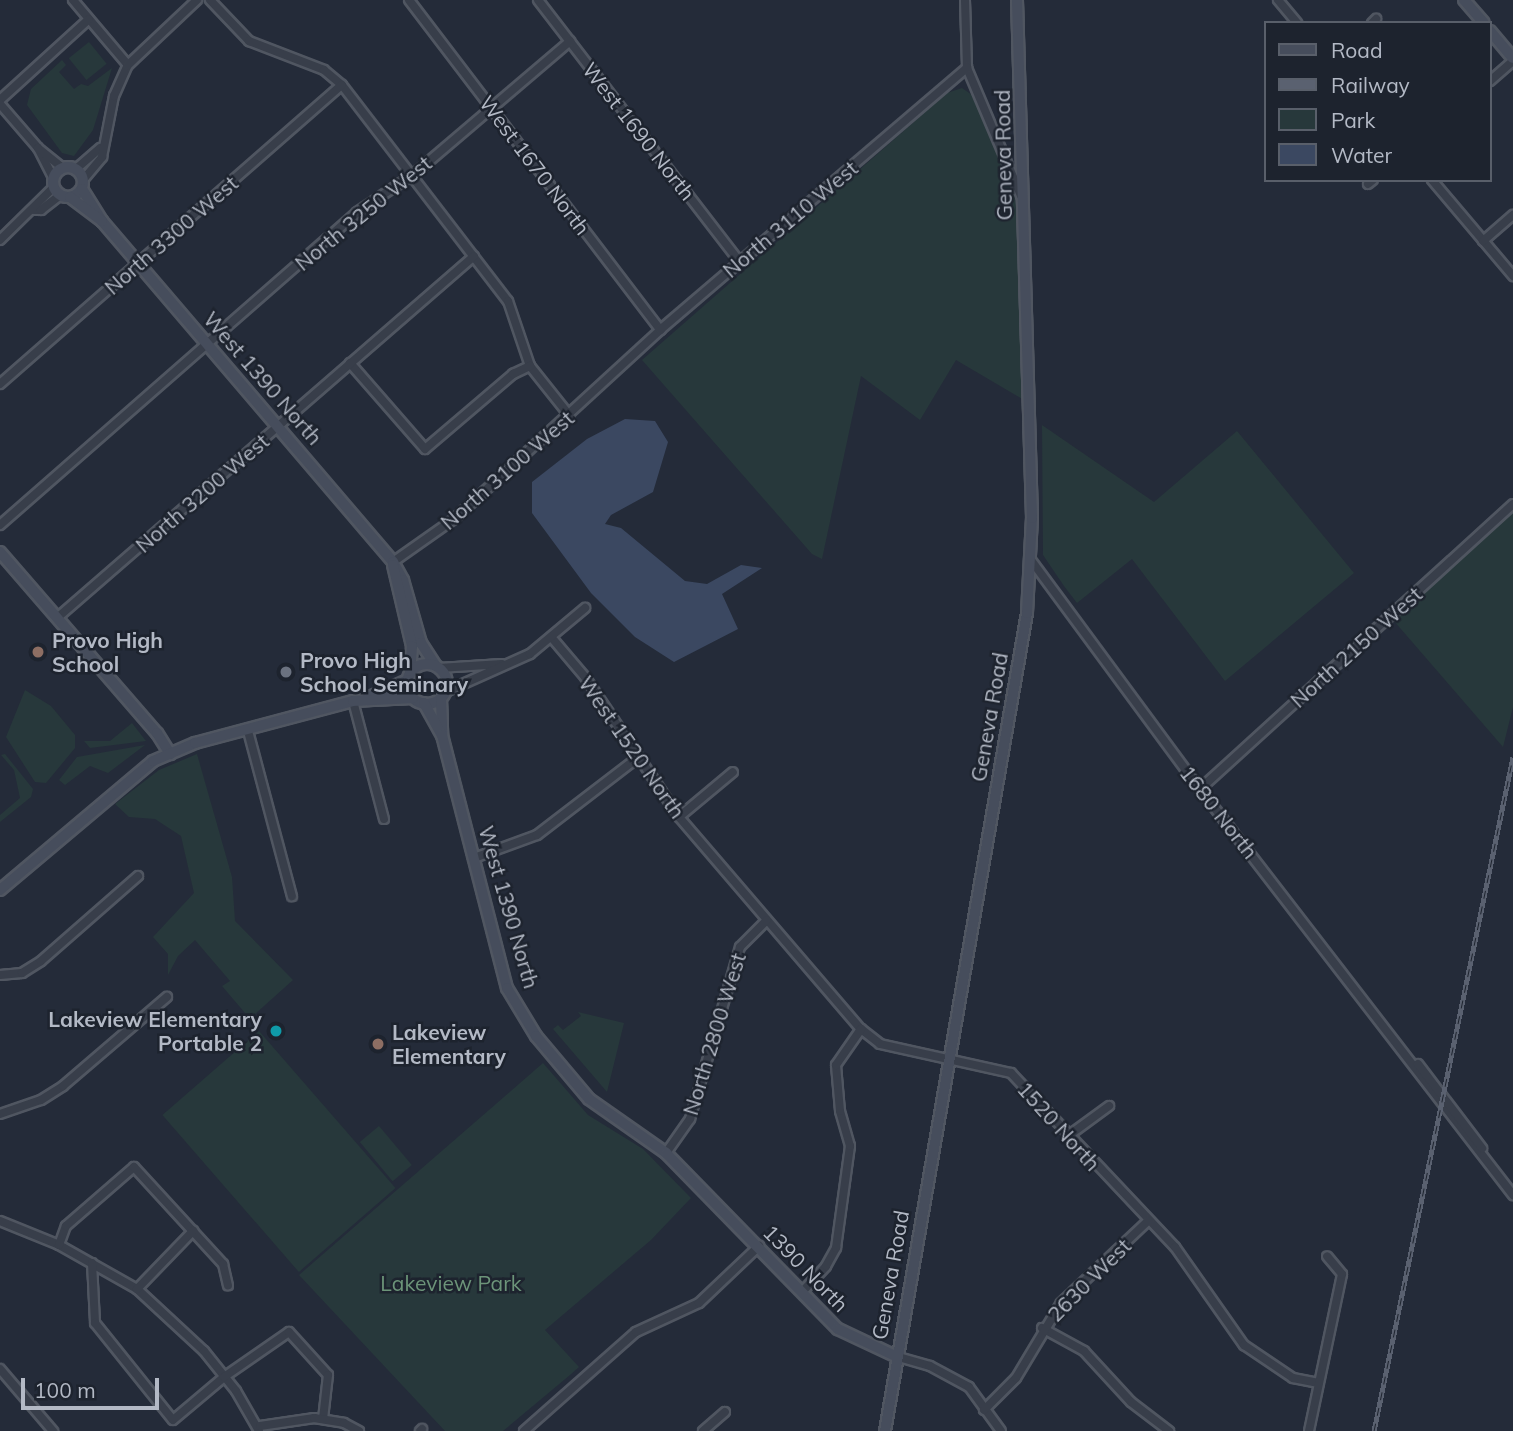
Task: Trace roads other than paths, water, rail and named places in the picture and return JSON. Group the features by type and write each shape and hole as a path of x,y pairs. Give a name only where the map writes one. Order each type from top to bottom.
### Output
{"street":[{"path":"73,0 128,65"},
{"path":"59,189 63,168 76,169 100,148 128,65 197,0"},
{"path":"210,0 249,41 324,70 342,85 414,174 508,301 530,366 569,415"},
{"name":"West 1670 North","path":"410,0 660,330"},
{"name":"West 1690 North","path":"538,0 740,261"},
{"path":"965,0 967,68 1023,201"},
{"name":"Geneva Road","path":"884,1431 1027,613 1031,560 1017,0"},
{"path":"1278,0 1295,21"},
{"path":"1464,0 1481,21"},
{"path":"0,102 89,19"},
{"path":"1492,33 1513,59 1492,78"},
{"name":"North 3250 West","path":"0,525 357,212 414,174 570,41"},
{"name":"North 3110 West","path":"616,373 660,330 967,68"},
{"name":"North 3300 West","path":"0,384 342,85"},
{"name":"West 1390 North","path":"0,102 38,148 63,168"},
{"name":"West 1390 North","path":"38,148 59,189 102,221 393,562 403,580 421,643 438,667"},
{"path":"0,240 59,189 83,185 102,157 100,148"},
{"name":"West 1390 North","path":"76,169 102,221"},
{"path":"1434,182 1513,276"},
{"path":"1483,241 1513,215"},
{"name":"North 3200 West","path":"57,618 474,256"},
{"path":"350,363 425,449 513,374 530,366"},
{"name":"North 3100 West","path":"393,562 454,519 616,373"},
{"name":"North 2150 West","path":"1200,789 1513,505"},
{"path":"0,552 157,733 170,754"},
{"name":"1680 North","path":"1031,560 1200,789 1475,1136 1489,1163 1513,1195"},
{"name":"West 1390 North","path":"393,562 412,646 409,677"},
{"path":"0,890 132,775 170,754 367,698 413,698 424,704 502,664 530,654 585,608"},
{"name":"West 1520 North","path":"552,638 614,719 636,759 679,817 767,920"},
{"path":"367,698 409,677 420,665 438,667 502,664"},
{"path":"438,667 447,679 443,695"},
{"path":"409,677 413,698"},
{"name":"West 1390 North","path":"442,735 443,695"},
{"path":"353,701 384,819"},
{"name":"West 1390 North","path":"424,704 442,735 507,988 520,1012 589,1099 666,1153"},
{"path":"247,732 292,896"},
{"path":"474,858 537,835 636,759"},
{"path":"679,817 733,772"},
{"path":"0,975 22,973 41,961 138,876"},
{"name":"1520 North","path":"767,920 861,1029 880,1044 1011,1073 1175,1247 1244,1345 1293,1378 1319,1383"},
{"name":"North 2800 West","path":"666,1153 690,1119 740,947 767,920"},
{"path":"0,1114 41,1100 63,1086 167,998"},
{"path":"802,1292 826,1266 836,1248 850,1146 837,1099 836,1065 861,1029"},
{"path":"1068,1136 1109,1106"},
{"name":"1390 North","path":"666,1153 838,1329 895,1356 961,1382 1001,1431"},
{"path":"59,1245 66,1226 134,1167 223,1264 228,1285"},
{"path":"0,1221 59,1245 137,1289 168,1314 224,1377 260,1429 296,1418 323,1419 359,1431"},
{"name":"2630 West","path":"985,1410 1016,1378 1042,1328 1061,1303 1148,1221"},
{"path":"137,1289 193,1231"},
{"path":"524,1431 636,1332 699,1303 759,1246"},
{"path":"1309,1431 1342,1274 1327,1256"},
{"path":"92,1263 95,1323 173,1420 224,1377 289,1332 328,1375 323,1419"},
{"path":"1042,1328 1084,1350 1131,1402 1169,1431"},
{"path":"0,1369 53,1431"},
{"path":"703,1431 725,1412"}],"water":[{"path":"625,419 655,421 668,442 653,492 611,515 605,524 621,528 685,581 707,584 741,565 762,568 722,594 738,629 674,662 635,637 591,593 532,513 532,482 587,439"}],"railway":[{"path":"1374,1431 1513,757"}],"place":[{"name":"Provo High School","path":"38,652"},
{"name":"Provo High School Seminary","path":"286,672"},
{"name":"Lakeview Elementary Portable 2","path":"276,1031"},
{"name":"Lakeview Elementary","path":"378,1044"}],"park label":[{"name":"Lakeview Park","path":"451,1283"}]}
